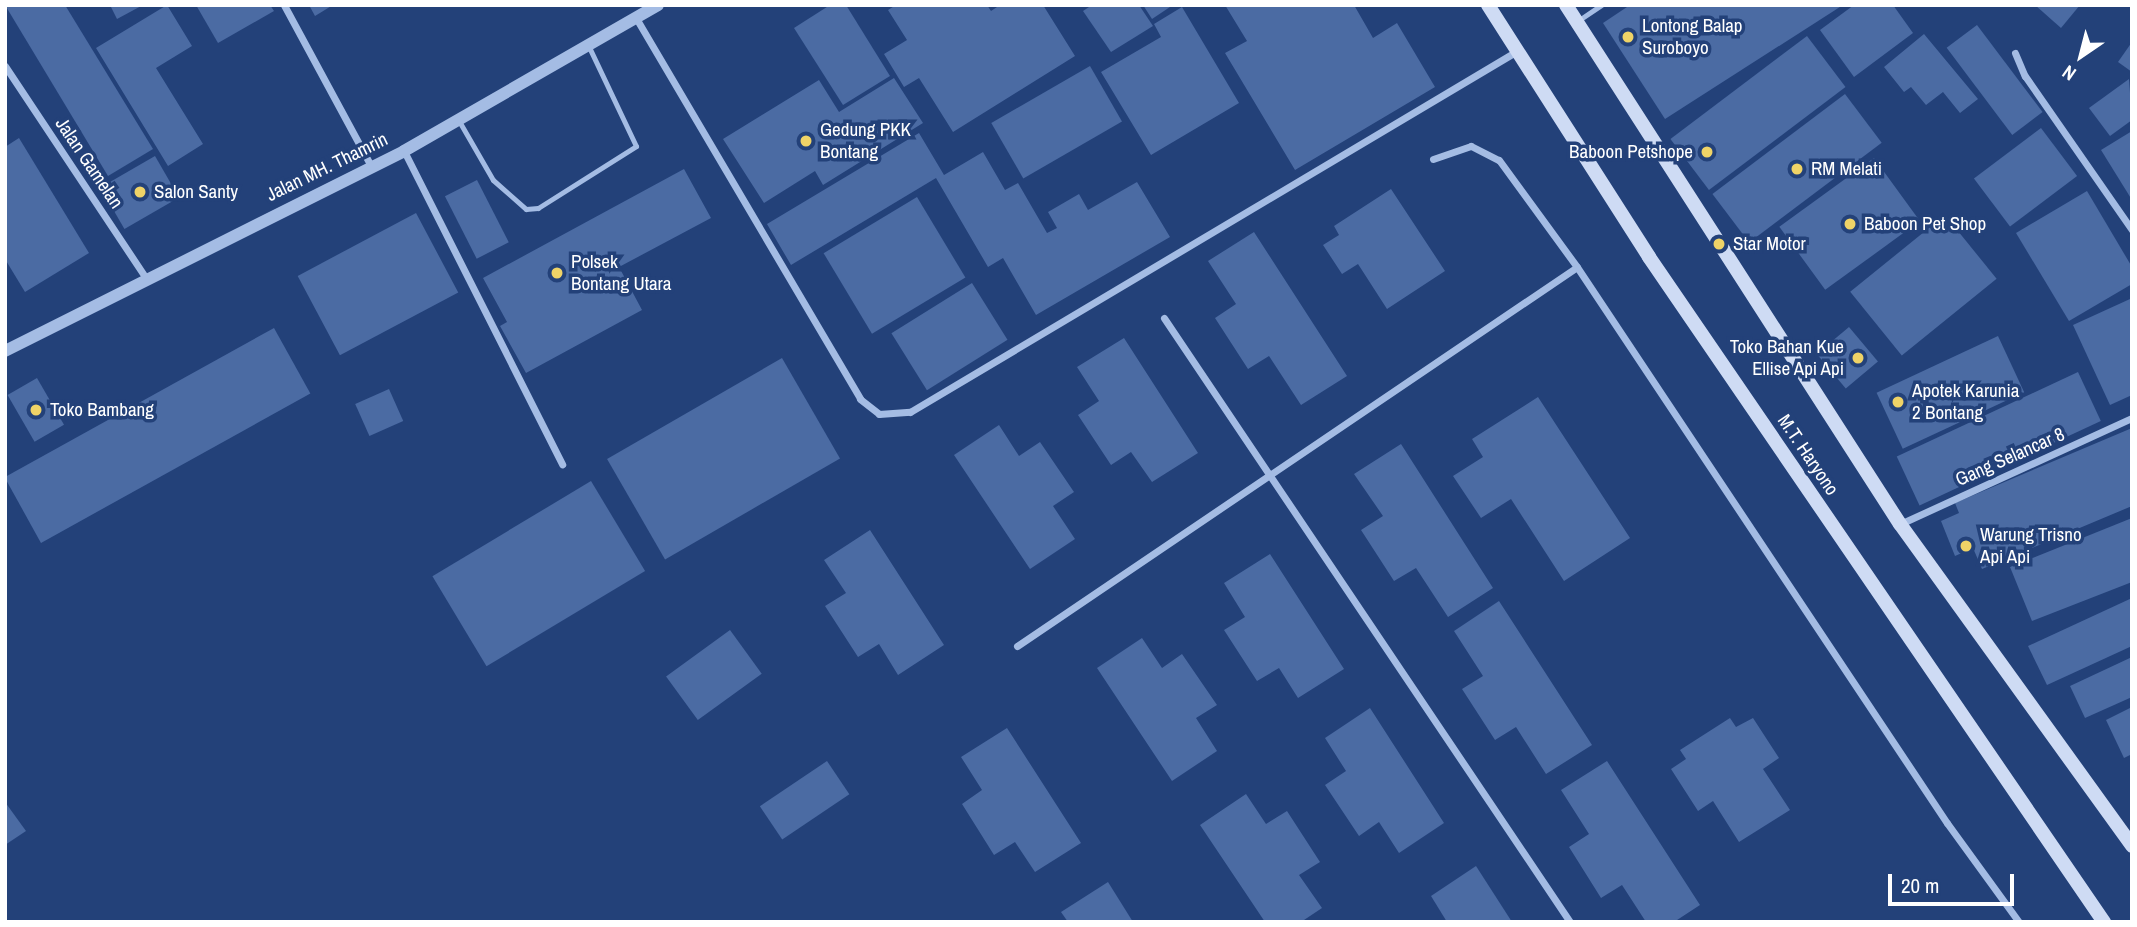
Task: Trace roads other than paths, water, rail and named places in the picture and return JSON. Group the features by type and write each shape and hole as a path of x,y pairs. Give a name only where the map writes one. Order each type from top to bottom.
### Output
{"main road":[{"name":"M.T. Haryono","path":"1488,5 1649,257 2104,922"},
{"name":"M.T. Haryono","path":"1566,5 1900,524 2132,846"}],"street":[{"path":"284,5 371,166"},
{"name":"Jalan MH. Thamrin","path":"5,351 404,151 658,5"},
{"path":"636,18 860,398 879,414 910,412 1517,51"},
{"path":"2015,53 2025,76 2132,230"},
{"name":"Jalan Gamelan","path":"5,66 146,278"},
{"path":"1433,159 1471,146 1492,154 1577,267 1947,823 2019,922"},
{"path":"404,151 562,464"},
{"path":"1017,646 1577,267"},
{"path":"1164,318 1272,473 1570,922"},
{"name":"Gang Selancar 8","path":"1900,524 2132,418"}],"lane":[{"path":"1576,22 1601,5"},
{"path":"459,121 493,180 526,209 538,208 636,146 589,46"}],"place":[{"name":"Lontong Balap Suroboyo","path":"1628,37"},
{"name":"Gedung PKK Bontang","path":"806,141"},
{"name":"Baboon Petshope","path":"1707,152"},
{"name":"RM Melati","path":"1797,169"},
{"name":"Salon Santy","path":"140,192"},
{"name":"Baboon Pet Shop","path":"1850,224"},
{"name":"Star Motor","path":"1719,244"},
{"name":"Polsek Bontang Utara","path":"557,273"},
{"name":"Toko Bahan Kue Ellise Api Api","path":"1858,358"},
{"name":"Apotek Karunia 2 Bontang","path":"1898,402"},
{"name":"Toko Bambang","path":"36,410"},
{"name":"Warung Trisno Api Api","path":"1966,546"}]}
